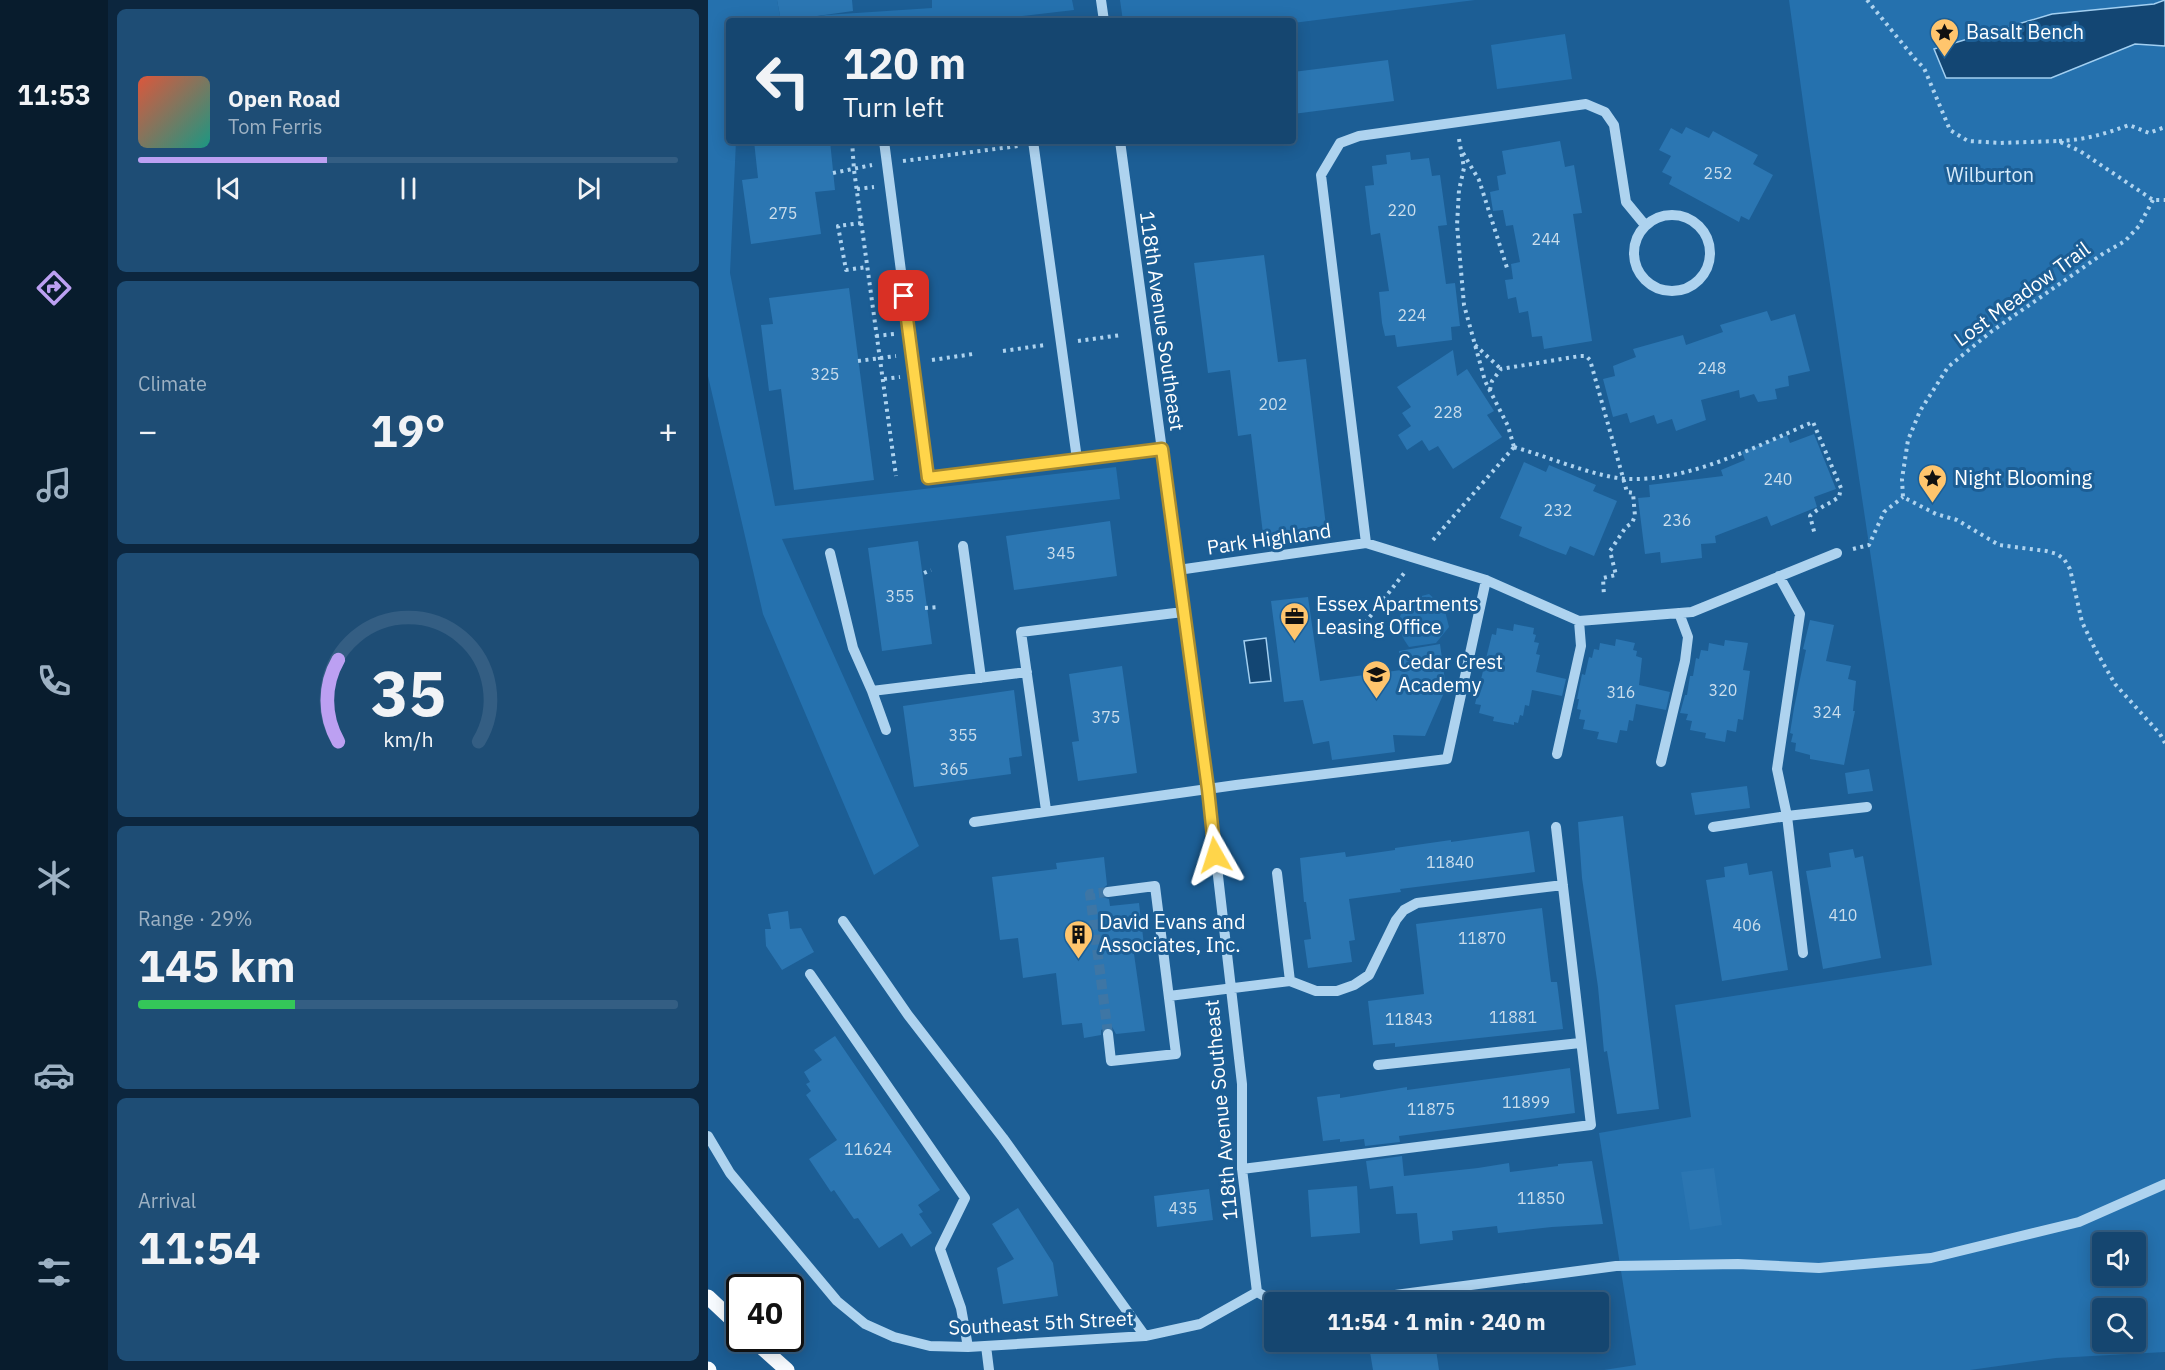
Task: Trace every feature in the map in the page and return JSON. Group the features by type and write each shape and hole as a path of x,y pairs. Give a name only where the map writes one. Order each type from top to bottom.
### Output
{"main road":[{"path":"708,1297 726,1314"},
{"path":"767,1352 787,1370"}],"street":[{"path":"1101,0 1104,18"},
{"path":"1645,225 1626,202 1614,125 1605,112 1586,104 1359,136 1340,143 1321,175 1366,543 1486,580 1579,621 1692,612 1837,553"},
{"path":"884,144 928,478 1162,449"},
{"path":"1033,144 1077,459"},
{"name":"118th Avenue Southeast","path":"1120,144 1208,789 1229,987 1242,1084 1242,1169 1257,1292"},
{"path":"1662,215 1683,216 1700,226 1709,244 1709,264 1698,281 1681,290 1660,290 1644,279 1634,262 1634,242 1645,225 1662,215"},
{"name":"Park Highland","path":"1178,570 1366,543"},
{"path":"963,546 981,678"},
{"path":"830,553 853,648 872,691 885,730"},
{"path":"1779,576 1800,614 1778,769 1787,816 1803,952"},
{"path":"974,822 1046,810 1447,759 1486,580"},
{"path":"1046,810 1022,632 1183,612"},
{"path":"1661,762 1688,637 1679,613"},
{"path":"1557,754 1581,646 1579,621"},
{"path":"872,691 1027,672"},
{"path":"1713,827 1867,807"},
{"path":"1242,1169 1591,1125 1556,828"},
{"path":"1277,873 1290,981"},
{"path":"1169,996 1290,981 1316,991 1337,991 1354,985 1369,975 1396,920 1404,910 1417,903 1563,885"},
{"path":"1108,891 1155,886 1176,1053 1111,1061 1108,1034"},
{"path":"843,921 908,1015 1004,1138 1144,1336"},
{"path":"810,974 965,1198 940,1249 961,1308 968,1347"},
{"path":"1378,1065 1580,1043"},
{"name":"Southeast 5th Street","path":"708,1136 730,1173 837,1301 866,1324 894,1337 930,1346 968,1347 1144,1336 1200,1324 1257,1292"},
{"path":"1418,1292 1616,1266 1738,1264 1819,1268 1931,1258 2079,1222 2165,1184"},
{"path":"1257,1292 1264,1296"},
{"path":"986,1346 989,1370"}],"path":[{"path":"1867,0 1924,68 1950,130 1968,141 2000,143 2082,140 2129,125 2149,133 2165,128"},
{"path":"1459,139 1464,168 1459,190 1457,225 1464,305 1474,344 1490,390 1508,426 1514,447"},
{"path":"2058,141 2080,151 2153,200 2165,200"},
{"path":"852,144 896,476"},
{"path":"833,172 1019,144"},
{"path":"1461,150 1479,180 1508,271"},
{"path":"857,189 879,186"},
{"name":"Lost Meadow Trail","path":"1903,497 1902,479 1908,440 1920,411 1948,367 2001,324 2125,241 2139,226 2153,200"},
{"path":"861,223 838,226 846,270 867,267"},
{"path":"876,336 898,333"},
{"path":"1078,341 1121,335"},
{"path":"1474,344 1502,369"},
{"path":"1003,351 1045,345"},
{"path":"932,360 973,354"},
{"path":"858,361 900,355"},
{"path":"1490,390 1492,381 1502,369 1586,356 1592,365 1628,492 1633,493 1635,516 1610,551 1616,575 1603,578 1604,596"},
{"path":"883,379 904,377"},
{"path":"1514,447 1608,477 1662,477 1691,472 1814,422 1841,488 1839,497 1809,516 1815,535"},
{"path":"1433,540 1514,447"},
{"path":"1837,553 1869,545 1884,512 1903,497 1936,514 1957,520 1999,545 2057,554 2070,568 2082,622 2095,650 2115,684 2165,743"},
{"path":"924,573 931,570"},
{"path":"1365,623 1406,572"},
{"path":"925,608 939,607"}],"green space":[{"path":"708,0 777,0 780,18 726,18 726,144 736,144 730,273 775,506 1116,467 1120,499 782,539 919,846 874,875 763,614 708,376"},
{"path":"932,0 1072,0 1074,10 1006,18 806,18 932,8"},
{"path":"1120,0 1475,0 1296,23 1296,18 1123,18"},
{"name":"Wilburton","path":"1789,0 2165,0 2165,1352 2056,1358 1970,1370 1604,1370 1636,1365 1599,1133 1691,1117 1675,1005 1932,965"},
{"path":"1565,34 1572,79 1497,89 1491,45"},
{"path":"1429,594 1444,607 1449,627 1436,643 1409,647 1399,628 1400,617 1410,599"}],"shaded area":[{"path":"2165,0 2165,46 2135,44 2051,78 1946,78 1934,49 2052,14 2154,4"},
{"path":"1266,638 1271,681 1250,683 1244,641"}],"building":[{"path":"777,0 852,0 853,11 803,18 780,18"},
{"path":"1388,60 1394,101 1296,114 1296,72"},
{"path":"1686,127 1709,138 1713,131 1758,155 1753,164 1773,175 1749,220 1741,216 1739,222 1669,184 1672,177 1662,172 1671,156 1659,150 1671,128 1682,134"},
{"path":"1560,141 1565,167 1574,165 1582,213 1573,214 1592,341 1544,349 1542,336 1532,337 1528,311 1519,313 1516,297 1508,299 1505,280 1513,279 1511,264 1520,262 1513,225 1506,226 1503,210 1493,211 1490,192 1499,190 1497,176 1506,174 1502,151"},
{"path":"754,144 830,144 835,190 815,192 821,234 751,244 742,180 758,178"},
{"path":"1410,152 1411,160 1429,158 1432,176 1440,175 1447,225 1438,226 1446,284 1455,283 1460,326 1451,327 1452,340 1397,347 1395,335 1385,336 1382,323 1379,292 1389,291 1380,233 1371,235 1365,186 1374,185 1372,166 1387,164 1386,155"},
{"path":"1264,255 1278,362 1306,359 1326,526 1263,534 1251,434 1238,436 1230,370 1208,373 1194,263"},
{"path":"849,288 874,480 794,490 781,389 769,391 761,325 773,324 769,298"},
{"path":"1767,311 1771,321 1795,314 1810,371 1788,376 1789,386 1775,389 1777,399 1758,402 1754,394 1740,398 1739,390 1701,400 1706,420 1676,431 1672,419 1657,424 1654,415 1630,423 1627,413 1613,417 1603,379 1615,376 1613,366 1636,357 1633,349 1683,335 1686,345 1723,332 1720,325"},
{"path":"1453,350 1457,376 1467,369 1494,411 1487,415 1502,437 1453,469 1438,446 1429,451 1422,440 1407,450 1398,435 1411,426 1402,413 1411,407 1397,387"},
{"path":"1814,434 1836,489 1814,497 1817,507 1771,526 1767,516 1715,536 1716,543 1701,544 1702,558 1661,563 1660,552 1645,554 1638,498 1650,497 1649,485 1723,476 1721,470 1745,460 1742,452 1787,435 1790,443"},
{"path":"1524,462 1546,472 1549,465 1596,485 1593,491 1617,501 1594,556 1570,546 1566,555 1550,549 1519,536 1522,527 1500,518"},
{"path":"1110,521 1117,576 1014,590 1006,536"},
{"path":"918,541 932,644 882,651 868,548"},
{"name":"Cedar Crest Academy","path":"1308,597 1320,681 1401,670 1399,651 1440,644 1446,688 1425,736 1393,735 1395,752 1332,760 1329,741 1313,744 1303,700 1284,702 1271,601"},
{"path":"1810,620 1834,625 1826,661 1851,666 1848,679 1856,681 1853,711 1855,711 1844,765 1810,759 1810,755 1795,751 1796,743 1791,742 1794,708 1806,650 1803,649"},
{"path":"1514,624 1534,628 1533,634 1536,635 1534,642 1539,643 1536,654 1540,655 1536,672 1566,679 1562,696 1532,690 1529,706 1525,705 1523,716 1520,715 1518,723 1514,722 1514,725 1493,721 1494,717 1479,713 1481,705 1475,704 1492,634 1496,635 1497,628 1513,631"},
{"path":"1616,639 1635,643 1633,650 1637,651 1636,656 1642,658 1639,685 1670,692 1666,710 1636,704 1633,721 1629,720 1627,731 1620,730 1617,743 1597,739 1599,732 1583,729 1585,720 1579,719 1581,710 1577,709 1582,674 1585,675 1589,657 1592,658 1594,649 1599,650 1600,643 1615,646"},
{"path":"1725,640 1748,643 1743,670 1750,671 1743,720 1738,719 1736,732 1727,730 1725,742 1705,738 1706,733 1690,730 1692,721 1686,720 1688,714 1680,713 1685,695 1687,695 1690,676 1693,676 1696,658 1699,659 1701,650 1708,651 1709,643 1724,646"},
{"path":"1122,666 1137,773 1078,781 1072,742 1079,741 1069,674"},
{"path":"1014,690 1022,756 1009,758 1011,774 914,787 903,706"},
{"path":"1869,769 1873,791 1848,794 1845,773"},
{"path":"1747,786 1750,808 1695,815 1691,793"},
{"path":"1623,816 1659,1109 1617,1114 1607,1051 1604,1052 1598,987 1582,878 1578,822"},
{"path":"1529,831 1535,872 1400,889 1401,892 1349,899 1355,940 1349,941 1352,962 1308,968 1304,940 1311,939 1306,902 1304,902 1300,858 1345,852 1346,857 1451,840 1451,842"},
{"path":"1853,849 1855,858 1863,856 1881,958 1823,969 1806,871 1831,867 1829,853"},
{"name":"David Evans and Associates, Inc.","path":"1104,857 1107,885 1101,890 1102,897 1109,899 1110,906 1139,903 1144,945 1133,947 1145,1031 1116,1034 1112,1027 1107,1027 1101,1030 1101,1035 1084,1038 1082,1023 1062,1025 1056,973 1023,978 1018,938 1000,940 992,877 1057,869 1056,863"},
{"path":"1747,863 1749,875 1772,871 1788,970 1722,981 1706,880 1725,877 1724,867"},
{"path":"1542,908 1551,982 1557,982 1563,1029 1395,1047 1395,1043 1373,1045 1368,1001 1424,994 1416,924"},
{"path":"788,911 790,929 801,928 814,952 782,970 766,946 765,929 771,929 768,914"},
{"path":"835,1036 940,1190 918,1205 923,1212 919,1214 932,1233 911,1247 902,1233 879,1248 858,1218 854,1219 834,1190 831,1192 809,1159 837,1140 806,1095 811,1091 806,1084 810,1082 804,1072 822,1060 814,1050"},
{"path":"1570,1068 1575,1113 1399,1136 1400,1142 1365,1146 1364,1139 1340,1142 1340,1139 1323,1141 1317,1097 1340,1094 1340,1098 1407,1087 1407,1090"},
{"path":"1402,1156 1404,1176 1509,1163 1510,1172 1592,1161 1603,1224 1498,1233 1497,1226 1452,1231 1453,1240 1420,1244 1417,1213 1396,1214 1393,1186 1370,1189 1366,1161"},
{"path":"1714,1168 1722,1225 1690,1230 1681,1172"},
{"path":"1357,1186 1360,1233 1311,1237 1308,1190"},
{"path":"1209,1189 1213,1220 1157,1227 1154,1196"},
{"path":"1018,1208 1053,1263 1058,1296 1003,1304 997,1268 1014,1259 992,1224"},
{"path":"1370,1352 1436,1352 1439,1370 1373,1370"}],"tunnel":[{"path":"1108,892 1090,894 1108,1034"}],"place":[{"name":"Basalt Bench","path":"1945,58"},
{"name":"Night Blooming","path":"1933,504"},
{"name":"Essex Apartments Leasing Office","path":"1295,642"},
{"name":"Cedar Crest Academy","path":"1377,700"},
{"name":"David Evans and Associates, Inc.","path":"1078,960"}],"route":[{"path":"904,296 928,478 1162,449 1215,855"}]}
